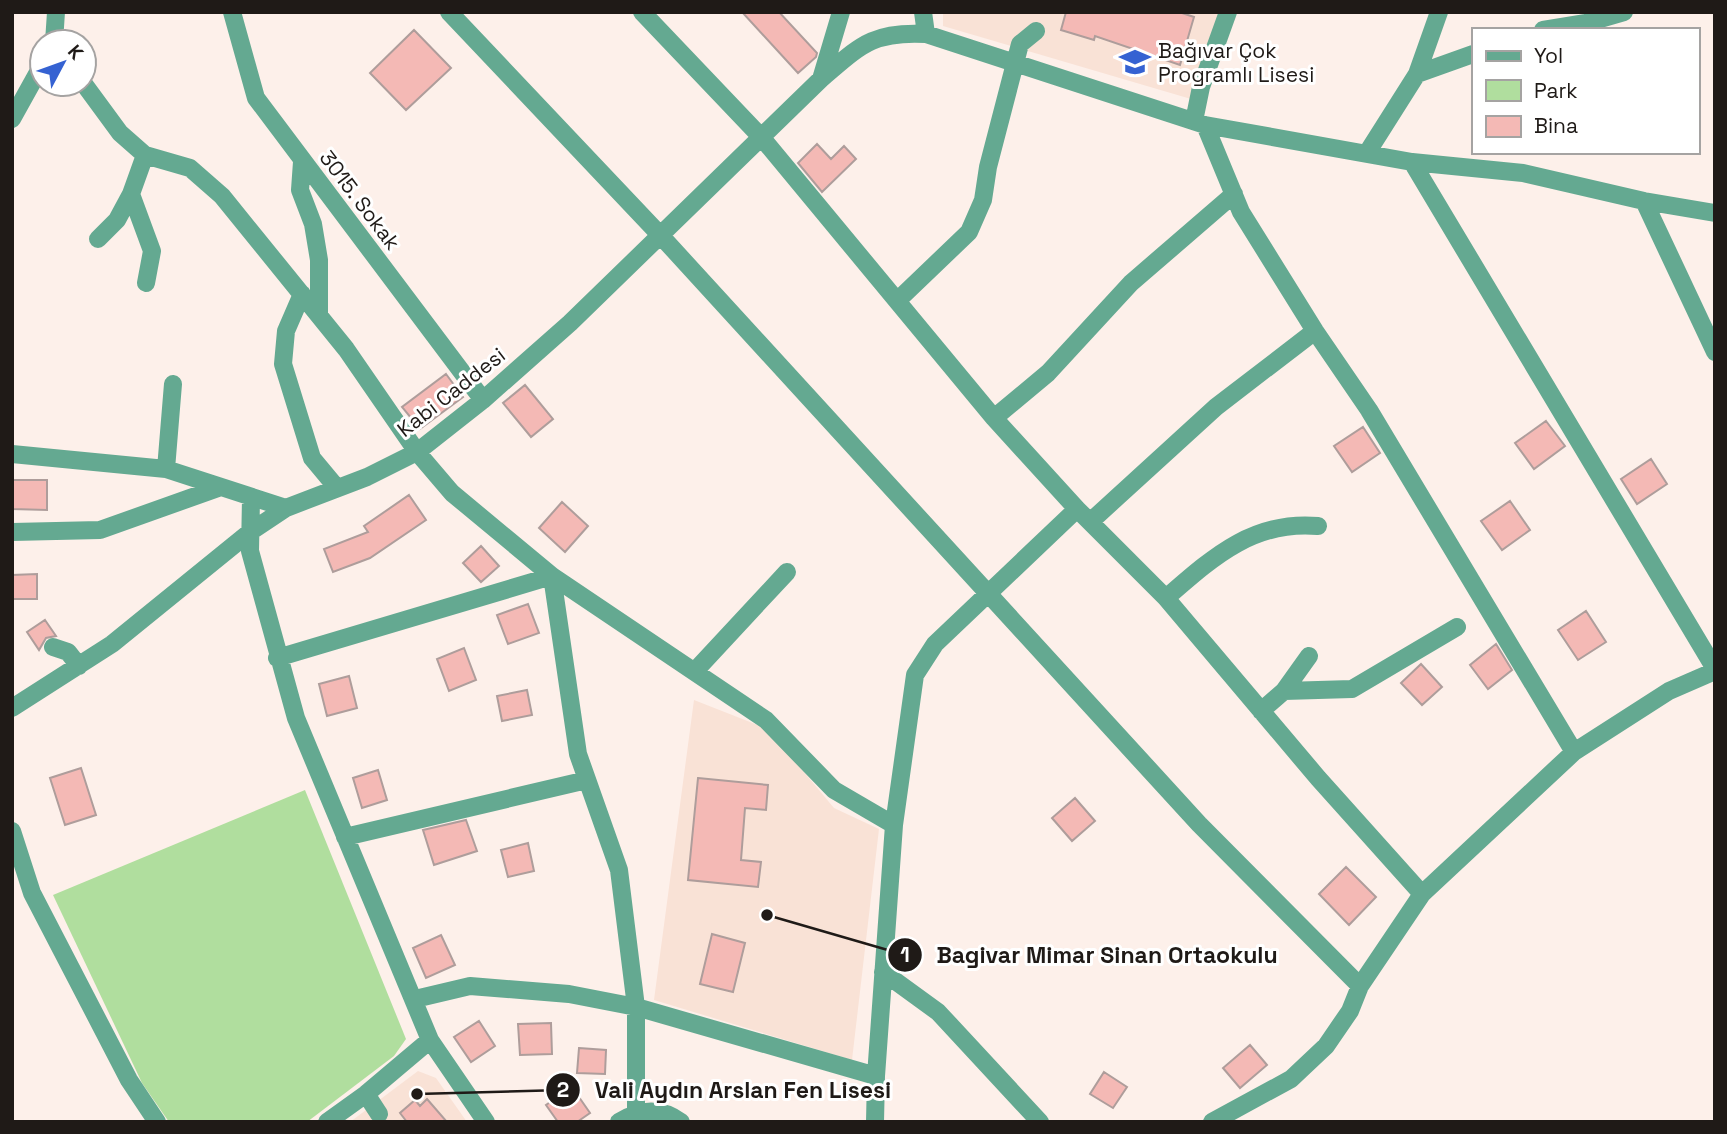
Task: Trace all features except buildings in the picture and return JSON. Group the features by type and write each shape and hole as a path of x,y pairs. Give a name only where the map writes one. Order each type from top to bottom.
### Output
{"street":[{"name":"3015. Sokak","path":"232,12 256,98 483,400"},
{"path":"449,12 661,236 1199,824 1360,986"},
{"path":"642,12 762,138 994,418 1077,509 1166,598 1422,894"},
{"path":"821,79 841,12"},
{"path":"923,12 926,34"},
{"path":"1228,12 1201,87 1200,123 1241,212 1315,331 1369,410 1574,752"},
{"path":"1367,153 1417,74 1439,12"},
{"path":"1556,28 1587,23 1623,12"},
{"path":"897,301 969,232 983,200 988,167 1020,44 1036,31"},
{"name":"Kabi Caddesi","path":"12,708 123,636 250,532 286,508 417,452 483,400 570,323 821,79 863,43 895,33 926,34 1200,123 1412,162 1523,173 1644,201 1715,213"},
{"path":"1417,74 1472,54"},
{"path":"12,118 28,90"},
{"path":"95,98 120,133 145,155 190,168 222,197 319,316 417,452 452,492 552,576 766,720 834,790 894,825"},
{"path":"98,239 117,220 131,194 145,155"},
{"path":"302,162 300,190 313,224 320,260 319,316"},
{"path":"1212,1122 1291,1079 1326,1046 1350,1011 1360,986 1422,894 1574,752 1670,691 1715,670 1412,162"},
{"path":"131,194 152,251 146,283"},
{"path":"994,418 1048,373 1130,283 1234,194"},
{"path":"1644,201 1715,352"},
{"path":"302,295 286,331 283,364 312,458 337,488"},
{"path":"1090,522 1216,407 1315,331"},
{"path":"166,469 173,384"},
{"path":"12,454 166,469 286,508"},
{"path":"12,532 100,530 218,488"},
{"path":"251,498 250,551 296,718 430,1040 486,1122"},
{"path":"875,1122 894,825 915,675 935,644 1077,509"},
{"path":"1166,598 1204,565 1248,536 1282,524 1318,526"},
{"path":"695,671 787,572"},
{"path":"278,658 552,576"},
{"path":"552,576 578,754 619,870 636,1007 636,1113"},
{"path":"1284,691 1352,689 1457,627"},
{"path":"53,647 68,652 79,666"},
{"path":"1261,711 1284,691 1309,656"},
{"path":"345,837 587,780"},
{"path":"12,831 32,893 129,1080 157,1122"},
{"path":"883,972 938,1012 1040,1122"},
{"path":"415,999 470,986 569,994 636,1007 876,1076"},
{"path":"327,1122 366,1094 430,1040"},
{"path":"366,1094 379,1114"},
{"path":"619,1122 636,1113 657,1111 681,1122"}],"shaded area":[{"name":"Bağıvar Çok Programlı Lisesi","path":"943,12 1220,12 1191,99 943,26"},
{"path":"694,700 768,729 834,808 879,829 852,1060 654,1000"},
{"path":"418,1071 436,1078 467,1122 350,1122"}],"green space":[{"path":"305,790 406,1039 394,1056 307,1122 169,1122 142,1083 53,895"}],"place":[{"name":"Bağıvar Çok Programlı Lisesi","path":"1135,62"},
{"name":"Bagivar Mimar Sinan Ortaokulu","path":"767,915"},
{"name":"Vali Aydın Arslan Fen Lisesi","path":"417,1094"}]}
